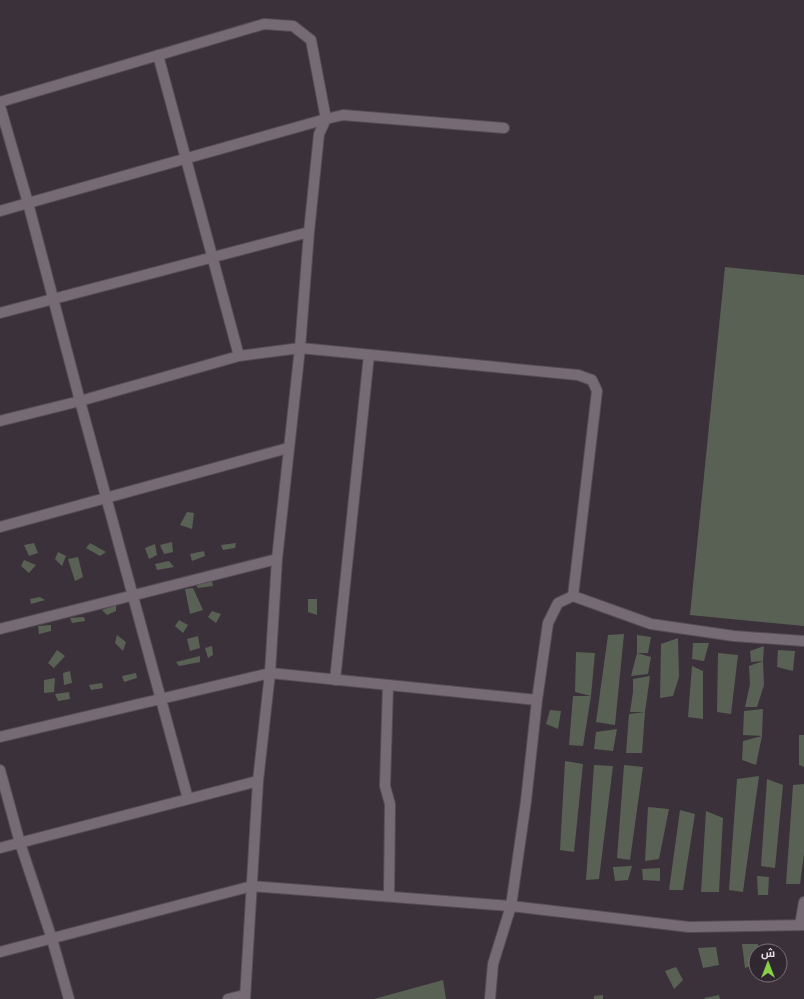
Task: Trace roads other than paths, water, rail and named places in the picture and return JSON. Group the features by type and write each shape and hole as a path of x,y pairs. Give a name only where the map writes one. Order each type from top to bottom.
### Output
{"street":[{"path":"0,102 264,24 293,26 311,40 326,119 319,134 309,232 300,348 277,558 270,673 258,781 244,997 228,999"},
{"path":"158,55 240,356"},
{"path":"0,106 28,203 188,799"},
{"path":"0,211 343,114 504,128"},
{"path":"0,313 309,232"},
{"path":"0,421 80,401 240,356 300,348 578,375 592,380 597,391 573,596"},
{"path":"335,680 369,355"},
{"path":"0,527 288,448"},
{"path":"0,629 277,558"},
{"path":"490,999 493,964 510,906 526,801 537,700 548,623 558,603 573,596 651,624 734,636 804,641"},
{"path":"0,737 270,673 537,700"},
{"path":"388,685 385,786 390,804 388,896"},
{"path":"0,770 20,843 52,939 69,999"},
{"path":"0,848 258,781"},
{"path":"0,952 252,886 510,906 689,927 802,925 804,902"}]}
